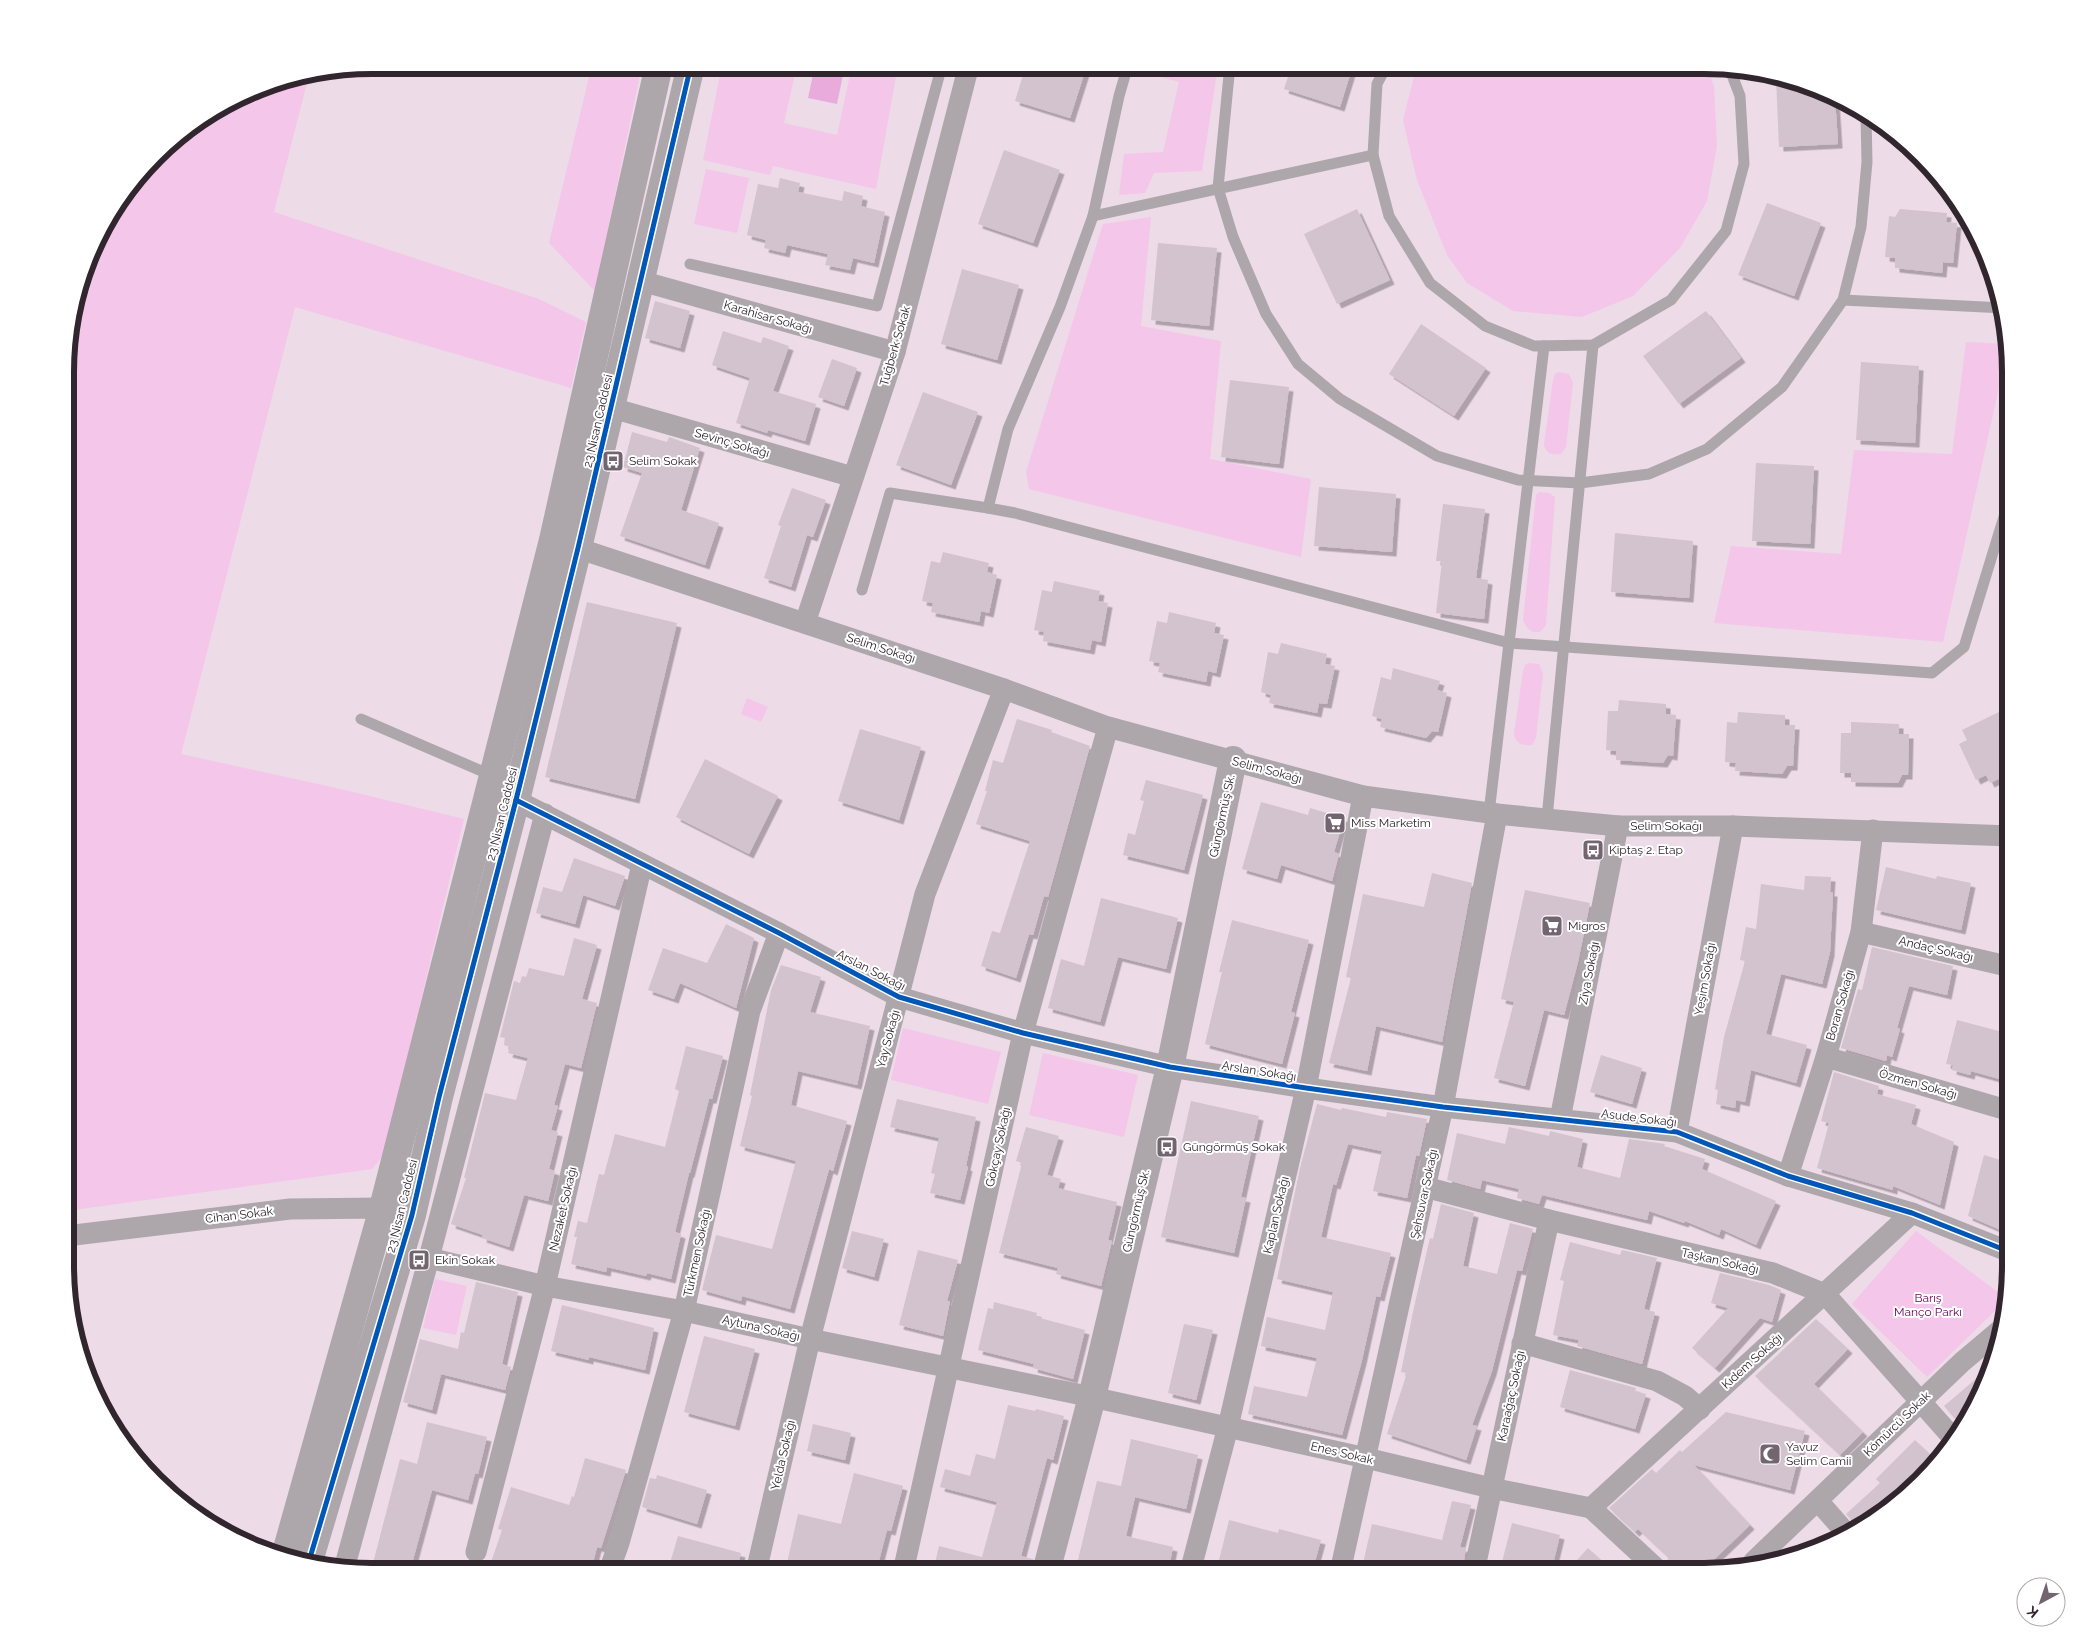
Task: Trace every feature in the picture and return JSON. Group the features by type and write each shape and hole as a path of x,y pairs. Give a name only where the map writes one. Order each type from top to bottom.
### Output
{"street":[{"name":"23 Nisan Caddesi","path":"310,1557 412,1215 439,1097 516,800 657,74"},
{"name":"23 Nisan Caddesi","path":"287,1550 384,1208 493,776 566,544 612,408 688,74"},
{"name":"Tuğberk Sokak","path":"804,623 895,352 967,74"},
{"name":"Karahisar Sokağı","path":"641,281 895,352"},
{"name":"Sevinç Sokağı","path":"612,408 853,477"},
{"name":"Selim Sokağı","path":"566,544 1004,689 1108,726 1363,796 1493,813 1618,826 1733,826 2002,836"},
{"name":"Yay Sokağı","path":"810,1339 925,894 1004,689"},
{"name":"Gökçay Sokağı","path":"905,1563 950,1368 1023,1033 1108,726"},
{"name":"Güngörmüş Sk.","path":"1048,1563 1092,1397 1170,1067 1233,760"},
{"name":"Kaplan Sokağı","path":"1192,1563 1228,1427 1306,1088 1363,796"},
{"name":"Arslan Sokağı","path":"516,800 779,933 899,997 1023,1033 1170,1067 1306,1088"},
{"name":"Şehsuvar Sokağı","path":"1342,1563 1443,1107 1493,813"},
{"path":"346,1562 429,1258 545,814"},
{"name":"Ziya Sokağı","path":"1560,1119 1618,826"},
{"name":"Yeşim Sokağı","path":"1677,1132 1733,826"},
{"name":"Boran Sokağı","path":"1788,1176 1826,1057 1861,932 1873,830"},
{"name":"Nezaket Sokağı","path":"476,1552 545,1286 642,864"},
{"name":"Andaç Sokağı","path":"1861,932 2002,965"},
{"name":"Türkmen Sokağı","path":"612,1563 684,1311 750,1011 779,933"},
{"name":"Özmen Sokağı","path":"1826,1057 2002,1109"},
{"name":"Asude Sokağı","path":"1306,1088 1443,1107 1677,1132 1788,1176 1912,1213 2002,1249"},
{"name":"Taşkan Sokağı","path":"1425,1187 1549,1220 1773,1274 1825,1294 1950,1434"},
{"name":"Cihan Sokak","path":"74,1235 290,1209 384,1208 412,1215"},
{"name":"Kıdem Sokağı","path":"1591,1508 1912,1213"},
{"name":"Karaağaç Sokağı","path":"1476,1563 1549,1220"},
{"name":"Aytuna Sokağı","path":"429,1258 545,1286 684,1311 1092,1397"},
{"name":"Kömürcü Sokak","path":"1756,1559 1962,1362 1994,1335"},
{"name":"Yelda Sokağı","path":"758,1563 810,1339"},
{"path":"1522,1343 1657,1381 1685,1396 1700,1409"},
{"name":"Enes Sokak","path":"1092,1397 1491,1488 1591,1508"},
{"path":"1818,1501 1843,1529"},
{"path":"1591,1508 1650,1563"}],"lane":[{"path":"690,264 877,306 940,74"},
{"path":"988,508 1008,429 1060,306 1093,216 1125,74"},
{"path":"1229,74 1218,188 1233,238 1266,314 1298,364 1340,398 1437,456 1518,480 1580,483 1649,474 1707,449 1782,387 1843,300 1860,226 1867,162 1866,122"},
{"path":"1383,74 1377,84 1373,154 1388,216 1430,283 1485,326 1534,346 1593,345 1671,300 1726,231 1744,164 1740,96 1732,75"},
{"path":"1093,216 1373,154"},
{"path":"1843,300 1995,308"},
{"path":"1547,818 1593,345"},
{"path":"1493,813 1509,643 1544,346"},
{"path":"862,590 890,493 1015,513 1509,643 1932,673 1964,647 2002,523"},
{"path":"361,719 493,776"}],"green space":[{"path":"590,74 640,74 595,291 549,243"},
{"path":"720,74 795,74 784,123 837,135 850,74 896,74 876,189 773,166 770,175 703,160"},
{"path":"1158,74 1217,74 1202,171 1154,173 1145,193 1119,195 1124,154 1163,152 1179,82 1157,76"},
{"path":"1415,74 1710,74 1714,87 1717,146 1707,201 1680,248 1633,296 1582,317 1513,311 1467,283 1447,255 1417,180 1403,120"},
{"path":"308,81 274,212 539,299 586,322 571,388 295,307 181,754 345,790 464,819 384,1155 372,1169 74,1210 74,352 79,314 96,258 104,240 135,190 161,161 190,135 240,104 258,96"},
{"path":"706,169 749,178 737,233 694,224"},
{"path":"1151,217 1141,326 1221,341 1210,459 1311,479 1301,557 1029,489 1026,472 1103,224"},
{"path":"1966,342 2001,344 2002,373 1943,642 1714,623 1731,546 1841,554 1854,450 1952,454"},
{"path":"1559,372 1569,374 1573,383 1566,447 1561,454 1555,454 1548,452 1544,444 1553,380 1555,374"},
{"path":"1539,492 1549,493 1555,497 1546,625 1540,632 1533,632 1527,628 1523,620 1536,495"},
{"path":"1529,663 1539,664 1543,674 1536,738 1532,745 1523,745 1518,742 1514,734 1523,671 1525,665"},
{"path":"747,698 768,707 761,722 741,714"},
{"path":"903,1028 1001,1052 988,1104 891,1080"},
{"path":"1043,1053 1138,1075 1124,1137 1029,1115"},
{"name":"Barış Manço Parkı","path":"1916,1231 2001,1295 2000,1306 1927,1377 1852,1304"},
{"path":"435,1279 467,1286 456,1335 423,1328"}],"shaded area":[{"path":"813,74 843,74 837,104 808,98"}],"building":[{"path":"1023,74 1084,74 1070,118 1015,101"},
{"path":"1289,74 1350,74 1340,107 1284,89"},
{"path":"1776,83 1835,104 1838,144 1779,147"},
{"path":"1004,150 1060,170 1033,243 978,224"},
{"path":"780,178 800,183 798,192 842,201 844,191 863,196 861,206 885,212 874,263 853,258 850,270 825,265 828,254 787,245 785,253 764,248 766,240 747,235 758,184 778,188"},
{"path":"1767,203 1821,223 1794,296 1738,275"},
{"path":"1357,209 1390,280 1337,304 1304,234"},
{"path":"1900,209 1947,213 1946,222 1957,223 1953,263 1943,262 1942,273 1895,268 1895,258 1885,257 1889,216 1895,217"},
{"path":"1158,243 1217,248 1209,326 1151,320"},
{"path":"962,269 1019,285 997,360 941,344"},
{"path":"655,301 690,311 680,348 645,338"},
{"path":"1706,311 1741,358 1679,404 1643,356"},
{"path":"1421,324 1486,368 1454,416 1389,374"},
{"path":"723,331 761,343 763,337 789,346 773,391 816,404 805,441 768,430 767,433 736,423 750,378 712,365"},
{"path":"832,359 857,368 844,406 818,397"},
{"path":"1861,362 1919,366 1915,443 1856,440"},
{"path":"1230,380 1289,387 1279,464 1221,457"},
{"path":"923,392 978,412 951,485 896,465"},
{"path":"632,432 667,442 669,437 700,448 681,510 719,523 705,565 620,536 642,473 623,467"},
{"path":"1756,463 1814,466 1810,544 1752,541"},
{"path":"1319,487 1396,494 1392,552 1314,546"},
{"path":"792,488 826,500 813,537 807,535 791,587 764,578 781,526 778,525"},
{"path":"1443,504 1485,509 1476,578 1488,580 1484,619 1436,613 1442,561 1436,561"},
{"path":"1615,533 1693,541 1689,598 1611,592"},
{"path":"943,552 989,563 987,572 997,575 989,613 981,611 979,622 931,612 933,603 922,601 931,561 940,563"},
{"path":"1054,581 1100,591 1098,601 1108,603 1101,642 1092,640 1090,650 1043,641 1044,632 1034,630 1042,590 1052,592"},
{"path":"587,602 677,623 635,799 545,777"},
{"path":"1169,612 1216,623 1214,633 1224,635 1216,673 1208,671 1206,682 1158,672 1160,663 1149,661 1157,621 1167,623"},
{"path":"1281,643 1327,654 1325,664 1335,666 1327,704 1319,703 1317,713 1269,703 1271,695 1261,692 1268,652 1278,654"},
{"path":"1393,668 1440,681 1437,690 1447,693 1438,732 1432,731 1426,738 1380,727 1382,719 1372,716 1381,677 1391,680"},
{"path":"1619,700 1666,704 1666,714 1676,715 1673,756 1668,755 1663,763 1616,760 1616,751 1606,750 1608,711 1618,711"},
{"path":"2002,710 2002,777 1990,783 1986,775 1976,780 1959,744 1967,740 1962,730"},
{"path":"1738,712 1785,715 1785,725 1795,725 1793,766 1787,766 1782,774 1735,771 1736,763 1725,762 1727,722 1737,723"},
{"path":"1017,719 1052,730 1051,732 1090,746 1048,897 1044,896 1033,935 1029,934 1016,978 981,966 992,931 1000,933 1030,841 976,824 987,791 985,791 993,760 1003,763"},
{"path":"1851,722 1899,724 1899,734 1909,734 1908,775 1902,775 1898,783 1851,782 1851,773 1840,773 1841,733 1851,733"},
{"path":"860,729 921,747 899,820 838,801"},
{"path":"705,759 778,796 749,854 676,817"},
{"path":"1146,780 1203,795 1184,870 1123,855 1128,833 1135,835 1144,801 1140,800"},
{"path":"1261,802 1308,815 1310,808 1344,818 1334,852 1339,854 1332,881 1281,865 1277,879 1242,869"},
{"path":"574,858 625,876 615,906 583,895 575,924 536,913 543,887 562,892"},
{"path":"1886,867 1936,879 1937,876 1971,883 1961,930 1876,910"},
{"path":"1432,873 1472,883 1442,1042 1376,1026 1367,1071 1329,1063 1351,978 1346,977 1363,894 1424,907"},
{"path":"1805,876 1831,877 1830,892 1833,892 1830,952 1822,984 1781,974 1766,1034 1807,1045 1796,1083 1751,1070 1745,1102 1736,1100 1735,1108 1716,1104 1718,1090 1715,1089 1724,1037 1745,961 1740,960 1746,927 1756,929 1761,884 1804,890"},
{"path":"1525,890 1590,903 1578,962 1564,1015 1544,1010 1525,1086 1494,1078 1514,1002 1501,999"},
{"path":"1101,898 1178,918 1166,969 1118,957 1100,1022 1048,1008 1061,959 1084,966"},
{"path":"1232,920 1309,940 1291,1012 1295,1013 1282,1064 1205,1044 1222,972 1219,972"},
{"path":"726,924 754,938 736,1008 680,983 674,999 648,990 663,948 707,963"},
{"path":"574,938 597,945 582,999 597,1003 581,1068 565,1064 554,1105 558,1106 551,1130 558,1132 549,1169 555,1171 548,1201 524,1195 509,1247 482,1238 483,1235 451,1224 466,1178 464,1178 485,1093 516,1100 528,1058 508,1053 510,1047 504,1045 505,1038 500,1037 514,981 520,983 522,976 526,977 529,968 564,976"},
{"path":"1872,947 1953,966 1947,995 1909,986 1897,1028 1900,1029 1892,1057 1887,1055 1886,1061 1841,1048 1858,989 1862,990"},
{"path":"781,965 821,977 810,1012 870,1026 857,1085 798,1071 791,1105 847,1121 833,1171 829,1169 790,1309 742,1296 741,1301 702,1290 716,1235 772,1249 796,1161 740,1146 752,1096 750,1095 771,990"},
{"path":"1957,1020 2002,1032 2002,1080 1971,1071 1970,1075 1952,1070 1953,1065 1946,1064"},
{"path":"686,1046 723,1056 712,1099 709,1099 675,1232 681,1234 671,1279 647,1273 646,1276 607,1267 606,1272 571,1264 577,1237 574,1237 578,1221 587,1223 599,1174 604,1175 615,1134 665,1147 679,1091 675,1089"},
{"path":"1601,1055 1642,1068 1632,1104 1590,1092"},
{"path":"1834,1072 1879,1086 1877,1094 1916,1105 1911,1124 1954,1142 1940,1205 1893,1186 1893,1190 1817,1168 1829,1123 1821,1121"},
{"path":"897,1099 976,1117 966,1166 968,1167 960,1200 930,1193 935,1174 931,1173 939,1138 890,1127"},
{"path":"1191,1101 1259,1116 1241,1197 1246,1198 1234,1253 1161,1237"},
{"path":"1317,1104 1386,1117 1387,1112 1427,1119 1419,1156 1416,1155 1407,1198 1373,1191 1382,1151 1348,1144 1336,1185 1333,1184 1321,1237 1391,1253 1380,1297 1376,1296 1362,1360 1342,1435 1248,1414 1254,1386 1307,1397 1317,1358 1261,1346 1267,1317 1325,1330 1333,1292 1277,1279 1300,1168"},
{"path":"1026,1127 1059,1136 1047,1175 1061,1179 1058,1188 1117,1202 1108,1240 1112,1241 1101,1286 1056,1274 1058,1268 999,1253 1022,1163 1016,1161"},
{"path":"1509,1127 1549,1136 1550,1131 1583,1139 1577,1167 1620,1178 1629,1139 1665,1144 1664,1146 1705,1159 1702,1169 1776,1201 1756,1245 1721,1229 1719,1235 1685,1221 1684,1223 1649,1211 1647,1220 1542,1195 1539,1204 1517,1198 1519,1189 1482,1180 1480,1189 1447,1180 1457,1133 1505,1144"},
{"path":"1984,1155 2002,1161 2002,1231 1968,1216"},
{"path":"1441,1204 1474,1213 1463,1266 1497,1274 1510,1223 1533,1229 1522,1271 1517,1270 1492,1371 1472,1425 1477,1426 1466,1460 1387,1434 1407,1373 1401,1372 1414,1307 1430,1238 1433,1239"},
{"path":"852,1231 884,1239 874,1277 842,1268"},
{"path":"1570,1242 1620,1255 1622,1250 1657,1258 1644,1309 1655,1312 1642,1364 1577,1346 1579,1340 1553,1335 1564,1281 1560,1280"},
{"path":"918,1250 958,1260 947,1301 950,1301 943,1336 899,1325"},
{"path":"1720,1273 1769,1285 1781,1290 1772,1322 1760,1318 1715,1368 1692,1348 1728,1308 1711,1303"},
{"path":"476,1282 518,1292 502,1364 511,1367 505,1390 441,1374 432,1410 403,1402 420,1339 458,1349 461,1332 464,1333"},
{"path":"994,1302 1037,1313 1036,1317 1085,1330 1073,1379 1033,1368 1034,1364 978,1350 988,1308 993,1309"},
{"path":"562,1305 654,1328 645,1370 589,1357 589,1360 551,1351"},
{"path":"1816,1319 1848,1349 1814,1384 1863,1432 1840,1455 1755,1376"},
{"path":"1184,1324 1213,1330 1196,1400 1168,1393"},
{"path":"704,1336 755,1349 735,1426 684,1412"},
{"path":"1570,1370 1636,1388 1635,1391 1646,1394 1635,1429 1560,1407"},
{"path":"1982,1374 1972,1397 1957,1422 1944,1406"},
{"path":"1008,1405 1064,1416 1053,1460 1047,1458 1021,1556 1033,1559 1032,1563 935,1563 939,1546 982,1557 997,1502 940,1487 945,1469 970,1476 976,1454 995,1459"},
{"path":"1726,1412 1805,1431 1790,1490 1694,1465 1750,1525 1710,1563 1668,1563 1666,1561 1669,1558 1638,1529 1635,1532 1609,1508 1652,1469 1656,1473 1680,1450 1682,1452"},
{"path":"427,1422 487,1437 478,1474 475,1473 468,1500 432,1490 412,1563 373,1563 400,1459 417,1464"},
{"path":"813,1424 851,1433 845,1460 807,1451"},
{"path":"1131,1439 1198,1455 1186,1509 1135,1497 1126,1536 1173,1547 1170,1563 1091,1563 1078,1560 1097,1481 1121,1486"},
{"path":"1915,1440 1933,1457 1915,1476 1886,1502 1854,1523 1846,1514 1880,1483 1876,1479"},
{"path":"585,1458 626,1470 601,1548 597,1547 593,1563 491,1563 502,1530 498,1529 511,1487 569,1505 572,1496 574,1497"},
{"path":"854,1473 903,1486 891,1531 887,1530 878,1563 787,1563 798,1514 841,1524"},
{"path":"657,1475 707,1490 697,1524 642,1507 650,1478 656,1479"},
{"path":"1452,1501 1471,1505 1460,1547 1466,1548 1464,1563 1363,1563 1372,1524 1442,1540"},
{"path":"1229,1520 1278,1533 1279,1529 1321,1540 1315,1563 1218,1563"},
{"path":"1512,1523 1560,1535 1553,1563 1502,1563"},
{"path":"678,1536 741,1553 738,1563 670,1563"},
{"path":"1588,1548 1604,1563 1574,1563"}],"cycle path":[{"path":"310,1557 412,1215 439,1097 516,800 578,548 689,74"},
{"path":"516,800 779,933 899,997 1023,1033 1170,1067 1443,1107 1677,1132 1788,1176 1912,1213 2002,1249"}],"place":[{"name":"Selim Sokak","path":"613,461"},
{"name":"Miss Marketim","path":"1335,823"},
{"name":"Kiptaş 2. Etap","path":"1593,850"},
{"name":"Migros","path":"1552,926"},
{"name":"Güngörmüş Sokak","path":"1167,1147"},
{"name":"Ekin Sokak","path":"419,1260"},
{"name":"Yavuz Selim Camii","path":"1770,1454"}]}
